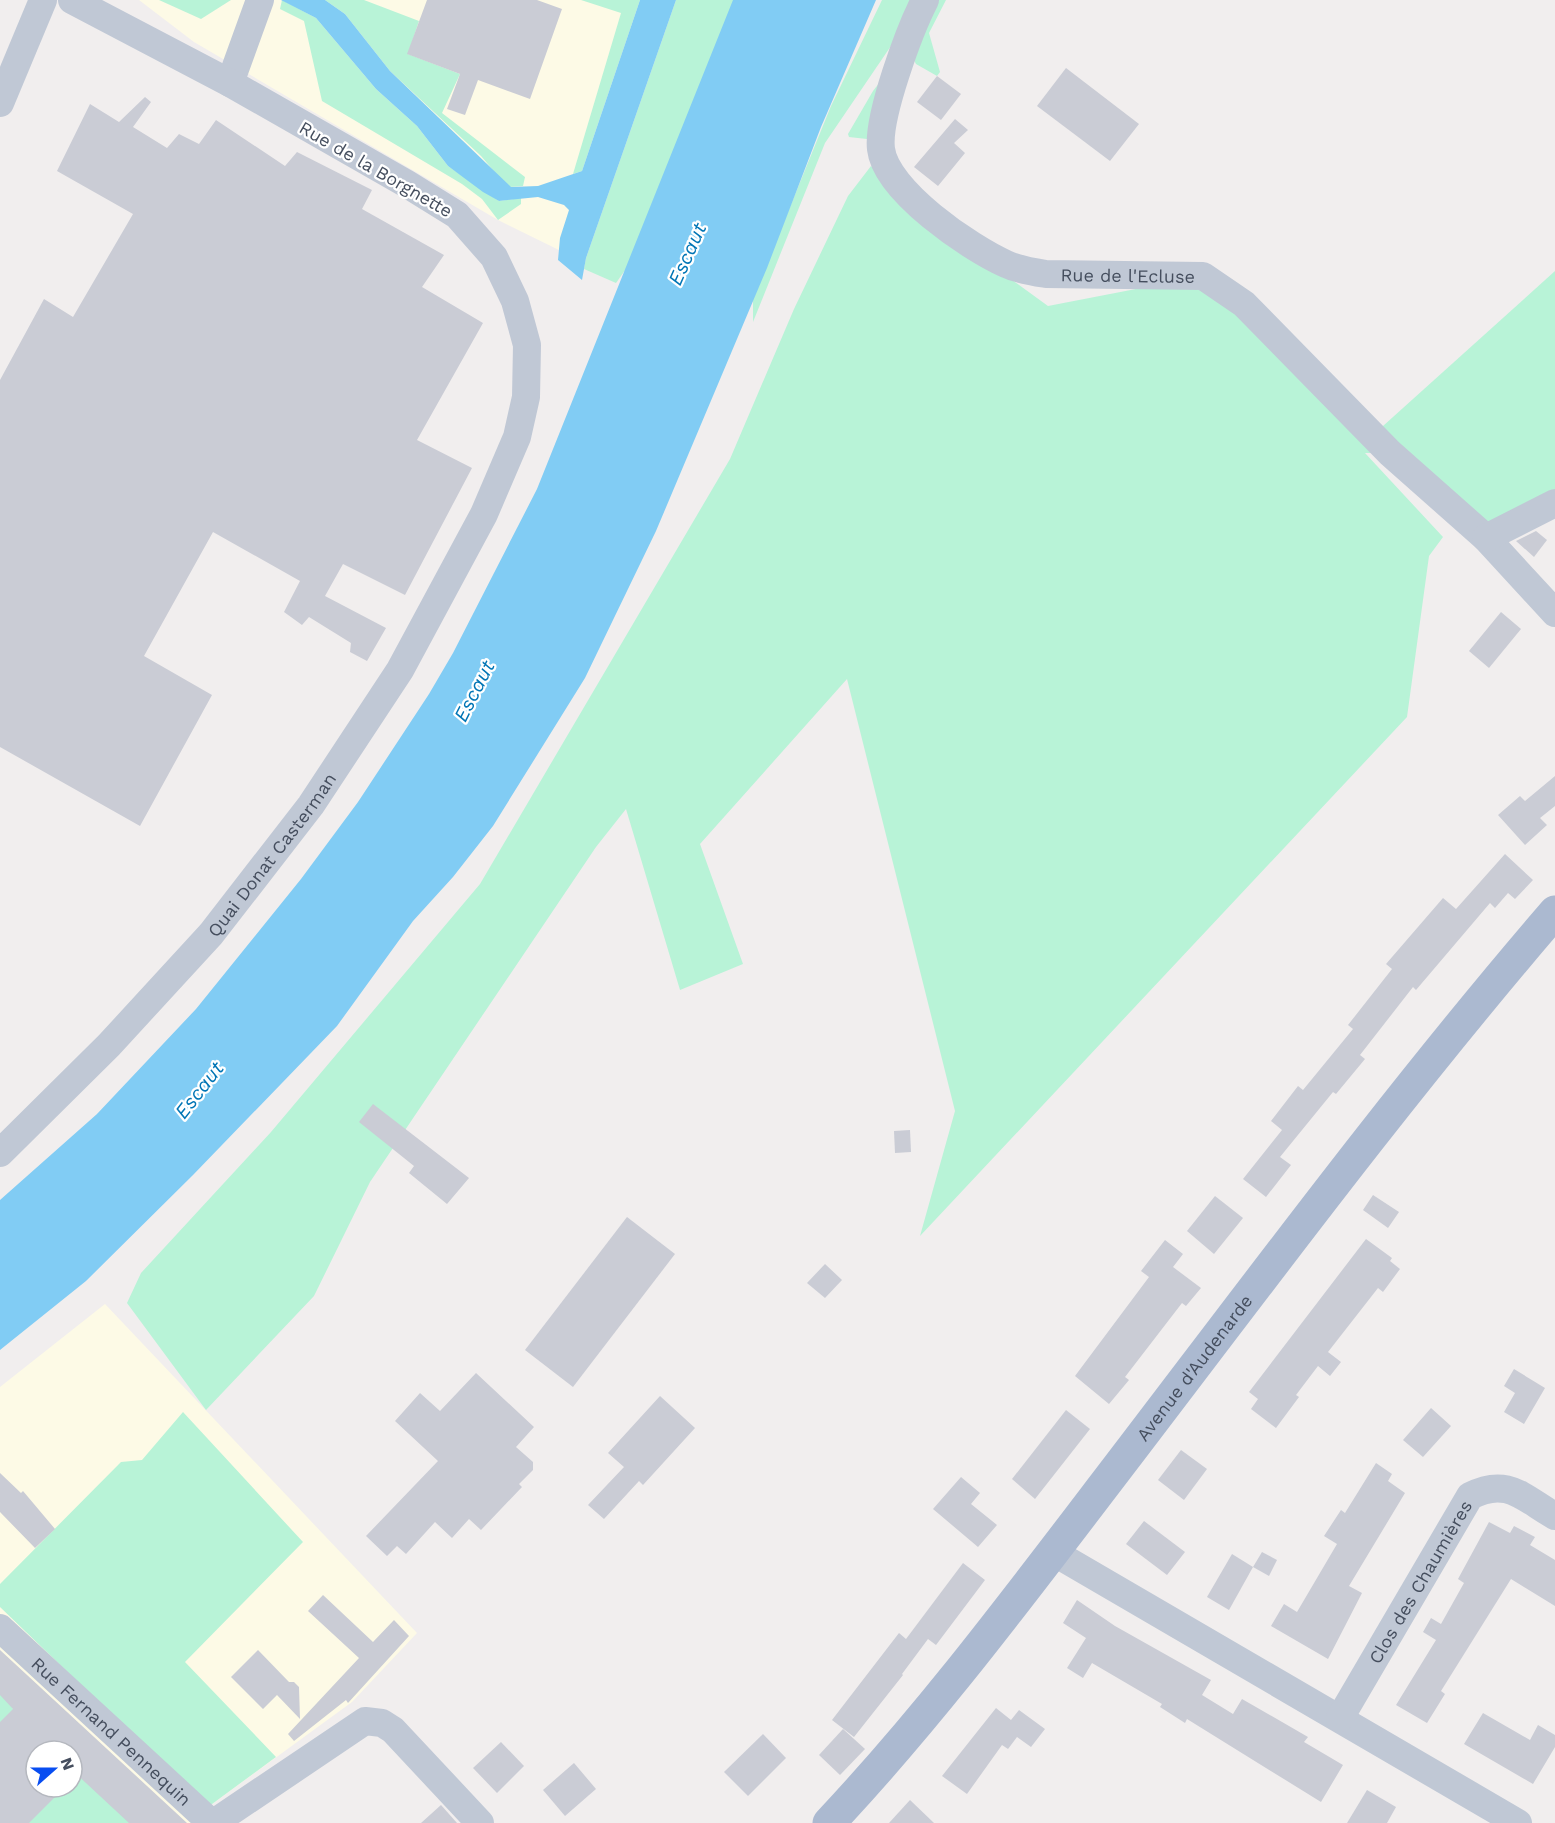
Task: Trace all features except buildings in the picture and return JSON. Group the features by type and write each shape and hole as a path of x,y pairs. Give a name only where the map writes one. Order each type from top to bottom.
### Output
{"main road":[{"name":"Avenue d'Audenarde","path":"829,1823 877,1772 1053,1551 1468,1013 1555,912"}],"street":[{"path":"0,103 43,0"},
{"name":"Rue de la Borgnette","path":"72,0 230,83 407,184 457,215 494,257 515,301 527,345 526,397 517,437 484,514"},
{"path":"230,83 260,0"},
{"name":"Rue de l'Ecluse","path":"925,0 905,46 882,132 881,150 886,165 898,182 924,210 943,226 1006,264 1026,271 1046,274 1203,276 1244,304 1390,453 1486,538 1555,613"},
{"path":"1486,538 1555,503"},
{"name":"Quai Donat Casterman","path":"0,1153 109,1045 212,934 311,805 400,670 484,514"},
{"name":"Clos des Chaumières","path":"1340,1718 1470,1496 1488,1487 1508,1488 1555,1516"},
{"path":"1053,1551 1518,1823"},
{"name":"Rue Fernand Pennequin","path":"0,1628 206,1818 214,1821 221,1818 365,1721 382,1723 393,1730 480,1823"}],"shaded area":[{"path":"139,0 658,0 565,253 498,220 194,42"},
{"path":"105,1304 417,1633 352,1702 208,1807 191,1823 0,1823 0,1387"}],"green space":[{"path":"159,0 231,0 201,19"},
{"path":"282,0 316,18 376,89 417,126 448,166 499,201 521,198 521,204 498,220 482,199 462,184 322,101 304,21 280,9"},
{"path":"325,0 364,0 419,21 408,54 460,74 442,113 525,177 523,186 510,187 504,183 481,156 390,71 345,14"},
{"path":"581,0 640,0 582,171 573,174 621,13"},
{"path":"676,0 734,0 628,266 616,283 584,269 586,258"},
{"path":"882,0 946,0 929,33 940,72 937,76 916,64 904,41 895,40 825,143 753,322 753,298 831,106"},
{"path":"887,73 867,139 849,137 848,134 873,91"},
{"path":"871,166 906,203 1048,306 1203,276 1390,453 1365,453 1443,537 1429,556 1407,717 920,1236 955,1111 847,679 700,844 743,964 680,990 626,809 596,847 370,1182 314,1296 206,1410 127,1303 141,1273 271,1132 480,884 730,459 794,309 848,196"},
{"path":"1555,271 1555,489 1486,538 1373,435"},
{"path":"183,1412 303,1542 185,1662 276,1757 208,1807 0,1607 0,1584 121,1462 142,1460"},
{"path":"0,1685 29,1739 24,1739 24,1799 84,1799 84,1773 132,1823 0,1823"}],"water":[{"path":"281,0 325,0 345,14 390,71 511,187 538,186 582,171 640,0 676,0 586,258 582,280 558,260 560,238 569,210 564,205 538,197 499,201 483,192 448,166 417,126 376,89 316,18"},
{"name":"Escaut","path":"733,0 876,0 821,127 767,268 656,531 585,678 493,826 453,877 413,921 337,1026 193,1175 86,1281 0,1350 0,1200 97,1114 196,1009 301,879 358,802 429,694 453,653 537,489"}]}
